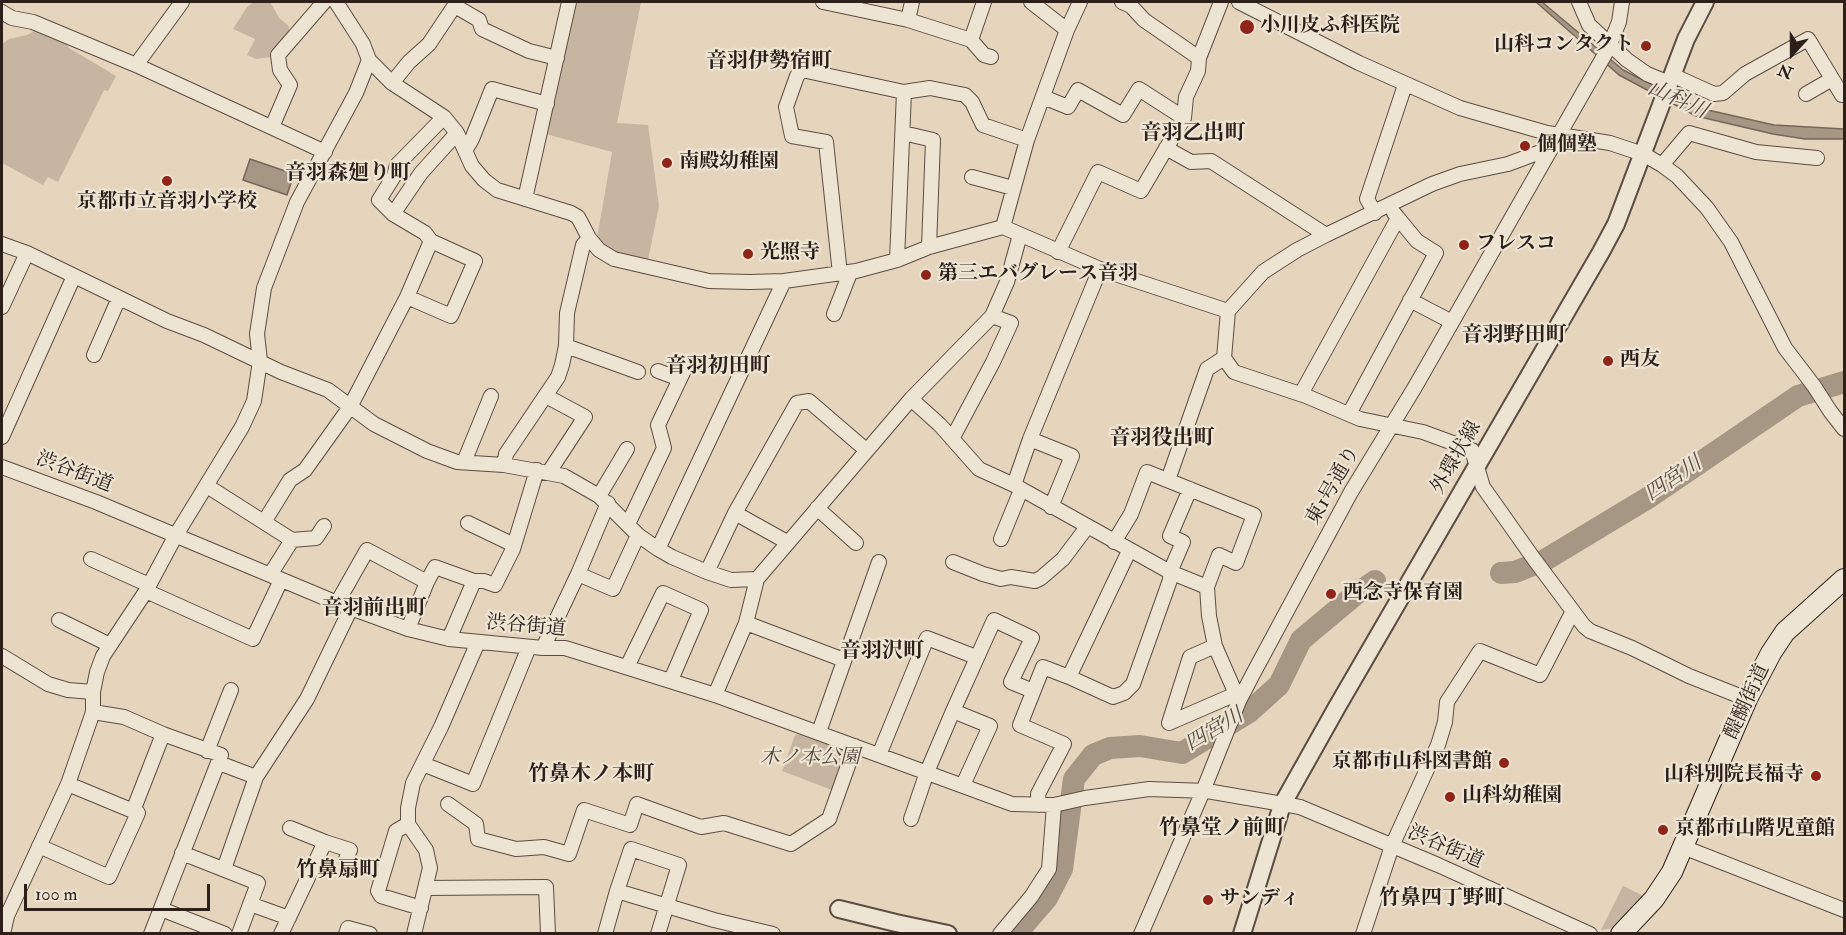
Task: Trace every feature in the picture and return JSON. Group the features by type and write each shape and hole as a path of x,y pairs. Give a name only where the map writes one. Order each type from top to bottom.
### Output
{"main road":[{"name":"醍醐街道","path":"1621,933 1654,899 1672,872 1747,699 1771,654 1785,632 1845,579"}],"street":[{"path":"136,65 182,2"},
{"path":"272,127 290,85 280,70 278,55 324,2"},
{"path":"336,2 363,44 369,60 392,83 444,117 457,133 472,166 484,180 497,190 571,213 582,224 589,238 599,250 614,259 709,280 784,281 845,273 897,260 929,247 1003,227 1100,269 1228,311"},
{"path":"525,199 569,2"},
{"path":"823,2 908,20 971,40 984,58"},
{"path":"908,20 912,2"},
{"path":"971,40 984,2"},
{"path":"1031,2 1067,30"},
{"path":"1003,227 1027,140 1067,30 1080,2"},
{"path":"1122,2 1131,6 1144,20 1199,58"},
{"path":"1058,252 1098,172 1141,191 1184,118 1186,97 1198,71 1199,58 1221,2"},
{"path":"1242,2 1359,63 1460,108 1558,134 1610,143 1643,154 1662,165 1677,176 1707,208 1725,234 1785,348 1845,429"},
{"path":"1579,2 1589,25 1609,47 1647,74 1669,82 1714,94 1723,93 1745,74 1808,39 1842,95"},
{"name":"東1号通り","path":"1141,933 1203,791 1238,697 1351,492 1452,322 1609,47 1619,22 1622,2"},
{"name":"外環状線","path":"1242,933 1282,805 1606,243 1616,224 1686,39 1705,2"},
{"path":"392,83 409,62 429,44 456,4 478,20 482,29 529,51 557,58"},
{"path":"2,29 7,15 33,22 136,65 325,152"},
{"path":"3,933 7,916 68,784 93,712 93,692 103,656 148,588 242,427 254,401 260,361 257,334 264,288 297,202 356,93 369,60"},
{"path":"834,314 845,273 826,142 792,136 786,107 797,76 802,70 904,92 930,88 965,95 972,102 983,125 1027,140"},
{"path":"1806,94 1832,79"},
{"path":"1375,213 1366,199 1405,85"},
{"path":"465,151 492,89 547,104"},
{"path":"1043,97 1068,107 1078,90 1123,115 1139,89 1184,118"},
{"path":"897,260 904,92"},
{"path":"407,297 451,316 475,261 431,241 425,233 393,214 380,203 380,197 394,176 397,165 444,117"},
{"path":"393,214 421,173 457,133"},
{"path":"903,133 933,140 929,247"},
{"path":"1662,165 1689,133 1756,152 1817,158"},
{"path":"1166,148 1191,162 1211,161 1326,235"},
{"path":"1551,148 1508,164 1461,174 1432,184 1297,250 1263,272 1228,311 1224,358 1234,372 1301,394 1360,419 1423,432 1473,450 1483,487 1584,626 1590,631 1632,648 1689,676 1747,699"},
{"path":"972,177 1013,188"},
{"path":"1349,414 1436,253 1417,241 1388,206"},
{"path":"1301,394 1398,218"},
{"path":"715,695 746,623 757,579 911,399 992,316 1007,282 1020,235"},
{"path":"504,465 506,454 558,377 565,355 567,313 583,245 589,238"},
{"path":"264,522 290,480 305,470 350,407 407,297 431,241"},
{"path":"2,244 167,321 204,335 281,372 328,390 374,424 440,457 564,476 603,500 638,535 658,549 707,572 731,580 757,579"},
{"path":"2,307 27,254"},
{"path":"1001,539 1030,439 1100,269"},
{"path":"2,437 74,276"},
{"path":"658,549 784,281"},
{"path":"94,355 119,298"},
{"path":"1410,300 1452,322"},
{"path":"952,438 1011,323 992,316"},
{"path":"566,346 638,372"},
{"path":"1168,480 1207,369 1224,358"},
{"path":"628,524 664,448 658,425 687,364"},
{"path":"658,371 680,379"},
{"path":"464,462 491,396"},
{"path":"408,629 435,567 474,581 484,581 495,585 514,545 543,471 585,417 546,396"},
{"path":"911,399 940,425 979,469 1017,487 1129,551 1170,572 1207,587"},
{"path":"707,572 735,513 797,403 809,401 866,450"},
{"path":"1030,439 1072,456 1051,507"},
{"path":"423,764 473,784 536,648 578,574 603,500 627,449"},
{"name":"渋谷街道","path":"2,466 177,535 337,603 408,629 449,639 536,648 565,648 715,695 1012,804 1054,805 1149,789 1203,791 1300,807 1590,933"},
{"path":"1114,542 1131,514 1147,472 1254,515 1236,562 1219,555 1207,587 1209,616 1215,646 1238,697 1169,723 1190,657 1215,646"},
{"path":"207,486 291,540 316,538 324,526"},
{"path":"1039,805 1038,794 1064,744 1020,724 1043,667 1113,697 1124,693 1133,684 1170,579 1170,572 1183,542 1170,536 1190,489"},
{"path":"817,508 856,543"},
{"path":"735,513 787,542"},
{"path":"468,524 514,545"},
{"path":"953,562 1001,579 1011,577 1035,581 1064,559 1087,528"},
{"path":"578,574 613,589 638,535"},
{"path":"91,559 254,639 291,540"},
{"path":"337,603 367,550 427,582"},
{"path":"1069,677 1129,551"},
{"path":"819,732 879,562"},
{"path":"449,639 474,581"},
{"path":"627,667 663,593 701,610 671,680"},
{"path":"224,869 256,777 307,699 351,608"},
{"path":"1363,933 1392,846 1438,745 1448,702 1480,651 1540,675 1573,611"},
{"path":"59,620 110,645"},
{"path":"911,819 927,772 994,620 1032,638 1011,681 1033,691"},
{"path":"746,623 844,660"},
{"path":"879,755 927,638 976,657"},
{"path":"414,933 430,868 426,850 408,824 408,808 413,783 441,727 478,642"},
{"path":"2,656 48,684 68,690 93,692"},
{"path":"207,751 231,690"},
{"path":"953,711 990,726 963,785"},
{"path":"93,712 124,717 221,755 151,933"},
{"path":"133,811 163,734"},
{"path":"448,804 476,824 478,839 516,849 544,847 569,854 584,810 630,825 637,804 701,827 724,823 791,844 830,819 855,746"},
{"path":"219,763 256,777"},
{"path":"39,846 109,877 138,813 68,784"},
{"path":"1000,933 1031,897 1049,869 1054,805"},
{"path":"408,824 396,831 378,891 381,896 421,908"},
{"path":"290,828 350,850 346,859"},
{"path":"281,933 325,842"},
{"path":"1683,847 1845,910"},
{"path":"605,933 631,849 679,865 658,933"},
{"path":"182,853 258,883 239,933"},
{"path":"426,888 546,887 548,933"},
{"path":"617,891 667,906 712,927 773,933"},
{"path":"250,904 289,918"},
{"path":"161,909 225,933"},
{"path":"839,909 948,933"},
{"path":"346,933 348,928 370,933"}],"green space":[{"path":"254,2 270,2 280,19 289,26 289,35 271,57 256,59 247,55 255,39 233,29 247,7"},
{"path":"571,2 641,2 617,123 648,125 659,206 648,260 614,253 603,248 597,238 612,152 546,134"},
{"path":"38,29 64,39 69,48 116,76 108,91 104,90 58,182 48,177 43,185 2,163 2,44 9,39 27,35"},
{"name":"木ノ本公園","path":"805,733 843,748 844,756 832,790 782,771 795,735"},
{"path":"1623,886 1646,897 1615,928 1601,930"}],"water":[{"name":"山科川","path":"1536,2 1542,2 1623,70 1699,108 1774,125 1844,129 1844,139 1805,139 1696,116 1619,75"},
{"path":"250,159 294,174 287,195 243,180"}],"waterway":[{"name":"四宮川","path":"1501,573 1515,572 1545,560 1651,496 1798,396 1844,382"},
{"name":"四宮川","path":"1016,934 1047,898 1062,869 1074,779 1093,755 1110,748 1140,746 1182,753 1249,712 1279,685 1301,640 1375,581"}],"place":[{"name":"小川皮ふ科医院","path":"1247,27"},
{"name":"山科コンタクト","path":"1646,46"},
{"name":"個個塾","path":"1525,146"},
{"name":"南殿幼稚園","path":"667,163"},
{"name":"京都市立音羽小学校","path":"167,181"},
{"name":"フレスコ","path":"1464,245"},
{"name":"光照寺","path":"748,254"},
{"name":"第三エバグレース音羽","path":"926,275"},
{"name":"西友","path":"1608,361"},
{"name":"西念寺保育園","path":"1331,594"},
{"name":"京都市山科図書館","path":"1504,763"},
{"name":"山科別院長福寺","path":"1816,776"},
{"name":"山科幼稚園","path":"1450,797"},
{"name":"京都市山階児童館","path":"1663,830"},
{"name":"サンディ","path":"1208,900"}],"district":[{"name":"音羽伊勢宿町","path":"769,62"},
{"name":"音羽乙出町","path":"1193,134"},
{"name":"音羽森廻り町","path":"348,174"},
{"name":"音羽野田町","path":"1514,336"},
{"name":"音羽初田町","path":"718,367"},
{"name":"音羽役出町","path":"1162,439"},
{"name":"音羽前出町","path":"374,609"},
{"name":"音羽沢町","path":"882,652"},
{"name":"竹鼻木ノ本町","path":"591,775"},
{"name":"竹鼻堂ノ前町","path":"1222,829"},
{"name":"竹鼻扇町","path":"338,871"},
{"name":"竹鼻四丁野町","path":"1442,899"}]}
